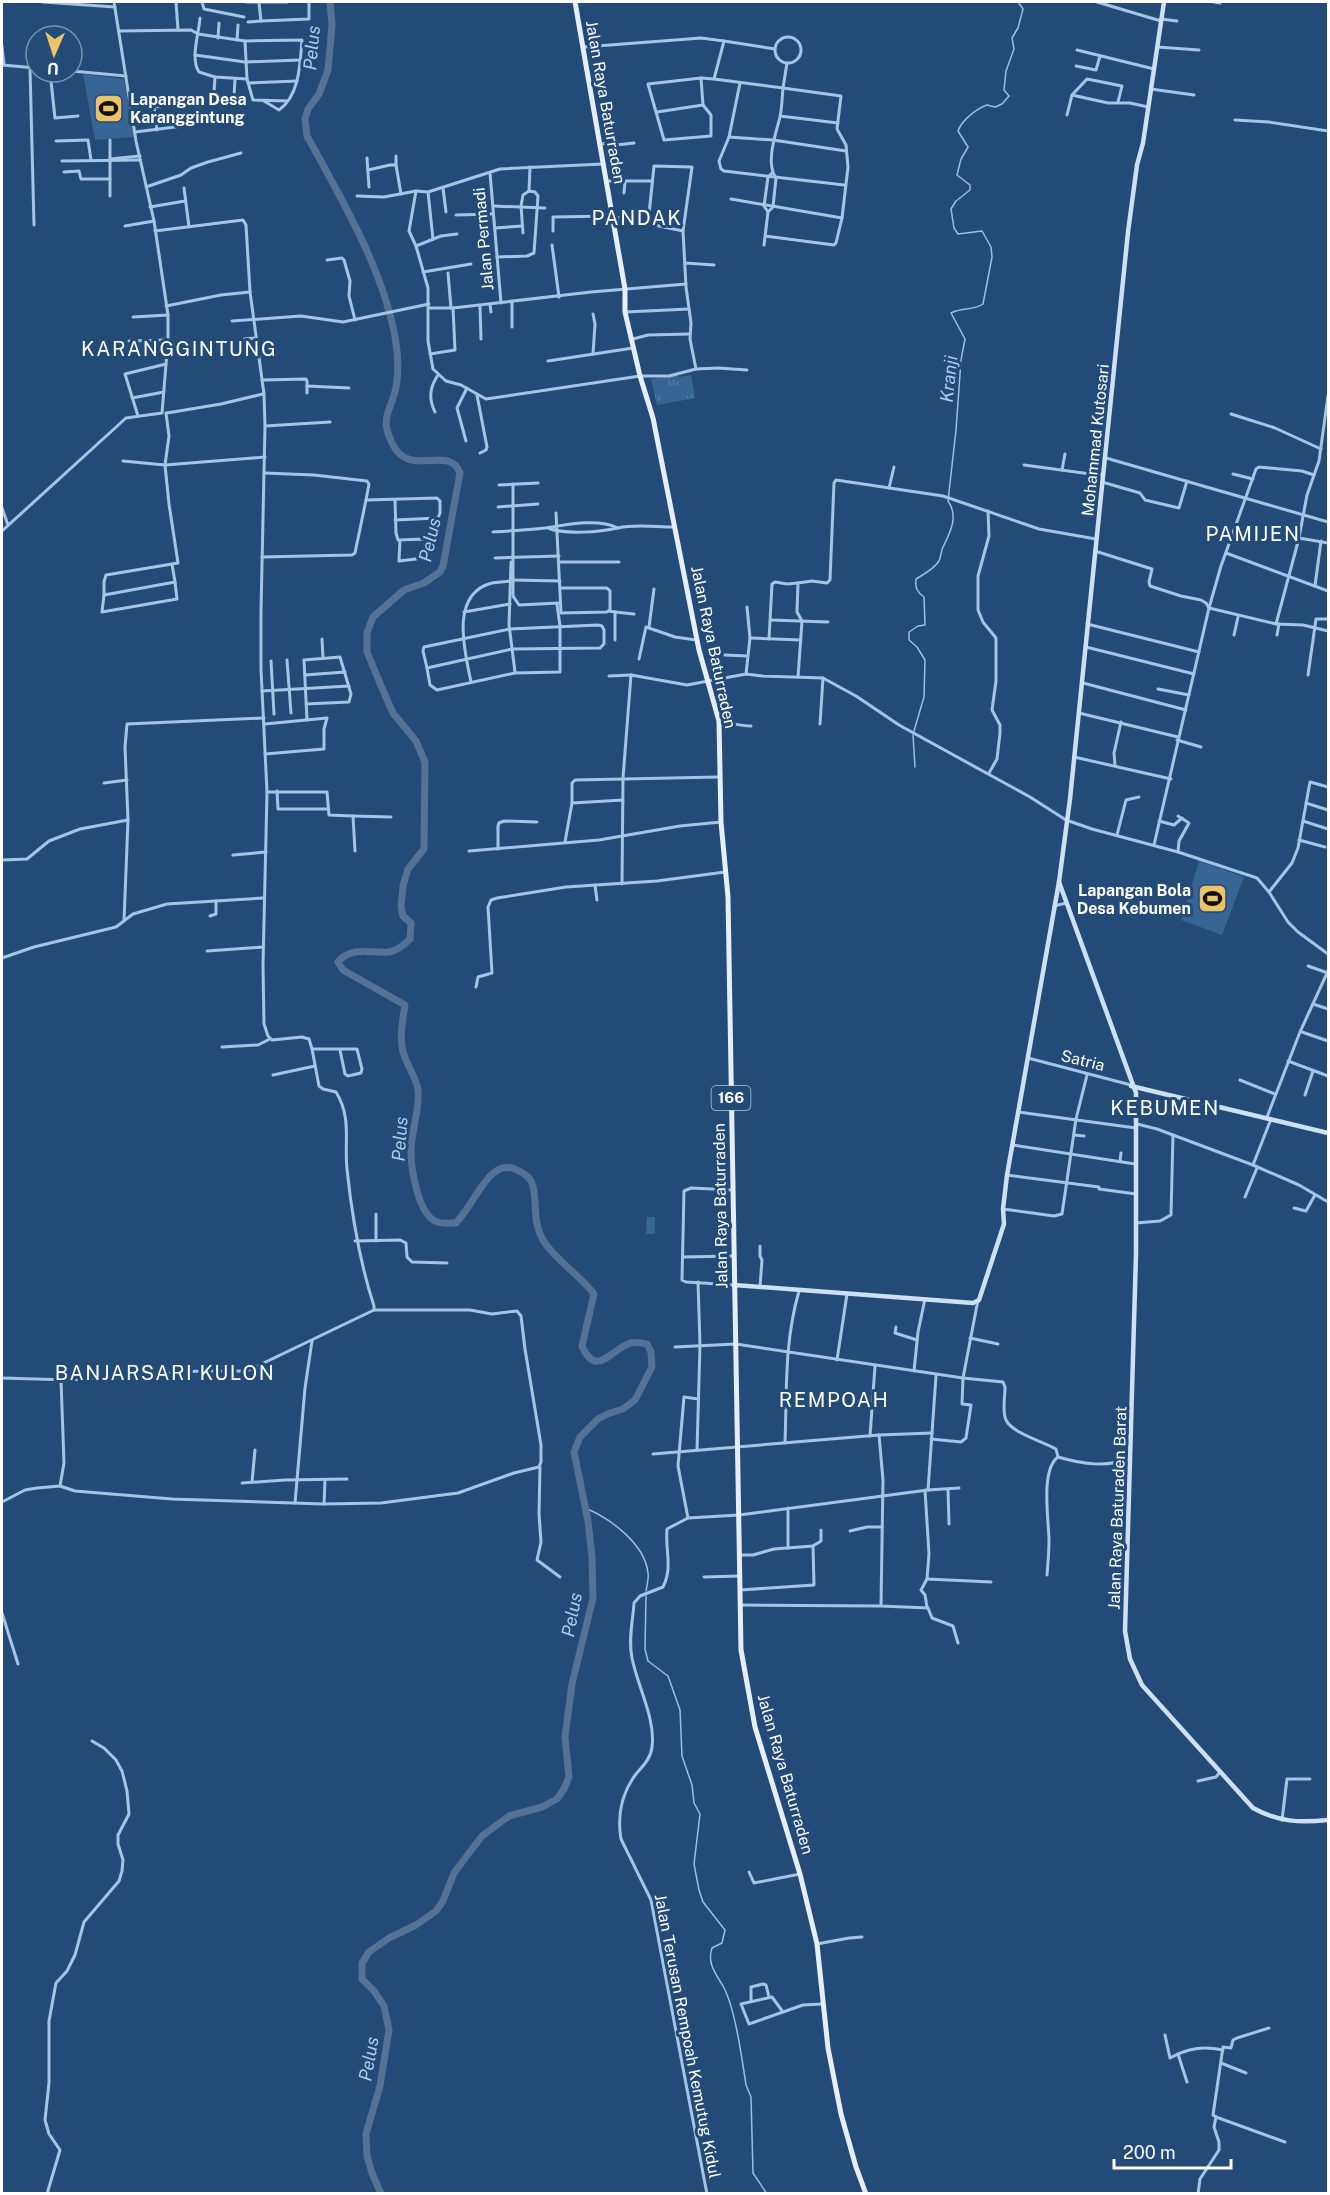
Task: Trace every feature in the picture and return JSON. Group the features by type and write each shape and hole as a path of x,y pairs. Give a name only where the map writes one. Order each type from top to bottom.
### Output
{"main road":[{"name":"Jalan Raya Baturraden","path":"575,2 625,290 625,312 640,376 653,418 697,640 718,722 721,822 728,897 741,1650 751,1710 800,1874 817,1944 828,2048 841,2114 856,2168 866,2193"}],"street":[{"path":"44,2 115,7"},
{"path":"114,2 135,132 154,221 168,315 164,413 169,436 165,465 178,563 172,564 106,575 102,612 177,599 172,564"},
{"path":"176,2 177,30"},
{"path":"202,2 204,9 244,17"},
{"path":"246,2 287,2"},
{"path":"248,22 309,19 309,2"},
{"path":"1097,2 1161,20 1177,21"},
{"name":"Mohammad Kutosari","path":"979,1300 1004,1224 1003,1209 1018,1112 1059,882 1083,683 1087,623 1128,232 1164,2"},
{"path":"1214,2 1220,3"},
{"path":"259,3 261,21"},
{"path":"200,18 195,55 198,72 215,77 248,81 297,81"},
{"path":"218,38 219,23"},
{"path":"237,40 238,25"},
{"path":"119,31 191,30 198,34 244,41 300,40 297,81 288,101 279,110 264,101"},
{"path":"792,37 797,40 802,49 795,62 787,63 780,60 775,49 782,38 792,37"},
{"path":"582,47 701,38 775,49"},
{"path":"244,41 245,62 253,100 288,101"},
{"path":"714,79 724,41"},
{"path":"2,46 3,65 24,67"},
{"path":"1158,47 1199,50"},
{"path":"1077,50 1154,69"},
{"path":"195,55 245,62 300,60"},
{"path":"1076,66 1096,70 1100,56"},
{"path":"764,245 768,212 773,207 776,178 772,173 773,140 780,116 787,63"},
{"path":"84,72 126,76"},
{"path":"214,93 215,77"},
{"path":"701,78 703,105 711,115 712,124 709,137 664,140 648,84 701,78 841,96 838,133 846,145 848,167 837,243 834,245 765,236"},
{"path":"1067,115 1072,95 1089,78 1122,87 1118,102"},
{"path":"234,97 235,79"},
{"path":"740,83 729,137 719,160 722,170 844,184"},
{"path":"30,84 34,225"},
{"path":"51,84 55,118 78,116"},
{"path":"1151,89 1194,95"},
{"path":"1072,95 1108,103 1118,102 1149,107"},
{"path":"157,130 154,107 198,102"},
{"path":"657,112 703,105"},
{"path":"780,116 838,123"},
{"path":"1235,120 1269,122 1329,131"},
{"path":"135,132 199,124"},
{"path":"729,137 773,140 846,151"},
{"path":"56,141 88,140 91,160"},
{"path":"110,140 110,196"},
{"path":"600,144 634,143"},
{"path":"146,187 181,175 191,168 241,153"},
{"path":"396,156 401,194"},
{"path":"62,161 140,158"},
{"path":"367,158 369,187"},
{"path":"368,170 391,164 396,165"},
{"path":"357,196 384,197 416,191 428,192 500,169 603,164"},
{"path":"648,224 655,165 692,167 683,231 691,323 691,351 696,369"},
{"path":"529,191 530,167"},
{"path":"64,172 79,171 81,179 110,179"},
{"name":"Jalan Permadi","path":"490,172 501,303"},
{"path":"768,212 764,206 768,177 772,173"},
{"path":"606,181 653,181"},
{"path":"624,193 625,181"},
{"path":"184,188 189,227"},
{"path":"443,188 446,212"},
{"path":"416,191 409,231 418,245 426,271 429,306 428,340 433,369 446,381 467,388 486,399 492,399 640,376 669,376 696,369 747,370"},
{"path":"497,257 533,254 537,194 529,191 524,193 521,206 523,234"},
{"path":"428,192 433,239"},
{"path":"731,199 842,218"},
{"path":"150,207 186,201"},
{"path":"493,206 545,208"},
{"path":"456,215 494,214"},
{"path":"552,231 553,217 611,216 683,231"},
{"path":"155,231 243,220 245,222 250,292 264,394 266,457 262,557 262,691 267,792 263,947 264,1024 270,1039"},
{"path":"124,226 154,221"},
{"path":"495,228 522,226"},
{"path":"418,245 457,234"},
{"path":"552,245 559,297"},
{"path":"327,260 342,258 346,263 350,281 349,296 355,320"},
{"path":"685,263 714,266"},
{"path":"426,271 471,264"},
{"path":"430,354 455,350 448,273"},
{"path":"232,321 301,316 316,316 336,321 355,320 429,306 452,308 480,306 686,284"},
{"path":"166,306 221,295 250,292"},
{"path":"512,302 512,327"},
{"path":"490,304 491,312"},
{"path":"480,306 481,339"},
{"path":"625,312 688,309"},
{"path":"593,314 595,324 593,354"},
{"path":"133,317 168,315"},
{"path":"632,340 648,335 690,334"},
{"path":"244,339 256,338"},
{"path":"129,341 168,340"},
{"path":"548,361 633,348"},
{"path":"138,416 126,373 166,364"},
{"path":"435,412 430,398 438,375"},
{"path":"262,380 306,379 307,393"},
{"path":"307,386 349,388"},
{"path":"466,441 457,408 467,388"},
{"path":"132,398 164,392"},
{"path":"2,531 126,418 221,404 264,394"},
{"path":"477,395 487,447 480,453"},
{"path":"1277,635 1307,495 1321,449 1329,396"},
{"path":"1231,414 1275,428 1321,449"},
{"path":"265,426 330,422"},
{"path":"1062,470 1065,454"},
{"path":"123,461 165,465 266,457"},
{"path":"1104,457 1329,522"},
{"path":"1024,465 1102,474"},
{"path":"889,488 894,467"},
{"path":"1154,844 1209,608 1257,468 1302,471 1314,475"},
{"path":"262,557 352,555 355,553 369,484 314,475 265,473"},
{"path":"1233,474 1253,479"},
{"path":"769,639 772,583 812,581 827,583 830,580 835,480 943,496 1039,529 1097,539"},
{"path":"1102,482 1140,493 1145,500 1179,508 1187,481"},
{"path":"499,485 538,483"},
{"path":"513,484 513,596 517,604 559,603"},
{"path":"1302,493 1307,495"},
{"path":"366,500 437,498 440,503 438,518 395,520"},
{"path":"395,500 396,533 400,540 399,561 416,560 428,543 425,539 400,540"},
{"path":"498,507 538,504"},
{"path":"2,508 8,525"},
{"path":"988,511 988,536 978,576 978,610 983,622 996,638 996,681 992,710 1000,725 999,751 988,774"},
{"path":"427,668 512,649 560,648 600,648 604,644 604,628 598,625 560,626 510,629 464,637 424,647 423,651 430,685 437,690 515,673 560,672 560,648 560,626 559,603 560,556 556,513"},
{"path":"493,532 548,528 557,525 604,524 618,528"},
{"path":"604,524 604,531"},
{"path":"548,528 557,531 604,531 618,528 676,527"},
{"path":"1299,538 1329,543"},
{"path":"1315,586 1321,542"},
{"path":"1095,551 1151,568 1150,586 1180,597 1201,600 1209,608 1278,624 1303,625 1329,631"},
{"path":"1226,553 1288,578 1329,591"},
{"path":"495,558 560,556"},
{"path":"560,562 619,562"},
{"path":"512,580 510,629 515,673"},
{"path":"471,682 464,637 464,613 468,602 479,590 491,583 512,580 560,580"},
{"path":"104,594 175,582"},
{"path":"798,583 797,612 802,621 798,677"},
{"path":"560,588 608,588 610,591 609,611"},
{"path":"649,627 654,589"},
{"path":"559,603 562,613 609,611 634,614"},
{"path":"464,613 510,604"},
{"path":"747,607 750,638 747,674"},
{"path":"615,612 615,640"},
{"path":"1234,635 1238,616"},
{"path":"1308,675 1317,618 1329,620"},
{"path":"771,620 828,622"},
{"path":"1087,623 1199,652"},
{"path":"639,658 646,627 675,637 697,640"},
{"path":"750,638 801,640"},
{"path":"322,639 323,658"},
{"path":"1086,647 1194,674"},
{"path":"725,655 748,656"},
{"path":"306,704 349,702 351,694 340,657 304,660 305,689 307,720"},
{"path":"287,660 291,713"},
{"path":"270,661 274,714"},
{"path":"305,675 345,672"},
{"path":"609,676 631,675 687,686 747,674 823,678 910,731 1066,819 1250,874 1257,878 1269,892 1293,927 1329,954"},
{"path":"622,884 623,780 631,675"},
{"path":"820,724 823,678"},
{"path":"1083,683 1186,710"},
{"path":"262,691 349,686"},
{"path":"1158,688 1189,695"},
{"path":"1079,713 1121,722 1201,747"},
{"path":"124,921 128,820 125,747 127,724 264,718"},
{"path":"264,724 327,718 324,729 324,748 265,754"},
{"path":"718,722 727,722 734,726 751,726"},
{"path":"1115,765 1114,753 1121,722"},
{"path":"1074,757 1171,778"},
{"path":"565,842 572,803 572,783 575,780 721,777"},
{"path":"104,783 127,780"},
{"path":"1269,892 1292,863 1299,840 1310,782 1329,787"},
{"path":"277,791 278,809 328,809"},
{"path":"267,792 326,791 329,814 391,817"},
{"path":"1117,836 1125,800 1139,797"},
{"path":"572,803 623,800"},
{"path":"1306,803 1329,810"},
{"path":"353,816 355,851"},
{"path":"1160,821 1174,825 1180,817 1189,823 1179,841 1178,852"},
{"path":"2,860 27,859 49,841 60,836 90,827 128,820"},
{"path":"498,849 500,823 504,821 537,822"},
{"path":"1303,821 1329,829"},
{"path":"469,851 622,836 721,822"},
{"path":"1299,840 1325,846"},
{"path":"233,855 266,852"},
{"path":"477,987 477,977 492,973 488,922 488,907 491,900 566,887 622,884 725,872"},
{"name":"Jalan Raya Baturaden Barat","path":"1059,882 1119,1044 1131,1086 1136,1093 1136,1254 1125,1631 1130,1659 1142,1685 1253,1808 1268,1817 1294,1822 1329,1820"},
{"path":"595,885 597,900"},
{"path":"2,958 34,947 116,927 133,914 166,904 264,898"},
{"path":"210,916 216,914 216,901"},
{"path":"1053,907 1066,903"},
{"path":"207,951 263,947"},
{"path":"1245,1197 1275,1094 1328,972 1308,966"},
{"path":"1313,1004 1329,1009"},
{"path":"1301,1032 1329,1041"},
{"path":"222,1047 258,1045 270,1039 304,1037 309,1040 319,1086 337,1093 348,1124 347,1168 355,1241 374,1311"},
{"path":"312,1049 358,1050 361,1073 348,1076 345,1074 340,1050"},
{"name":"Satria","path":"1028,1058 1131,1086"},
{"path":"1288,1061 1329,1076"},
{"path":"273,1075 315,1066"},
{"path":"1305,1095 1313,1070"},
{"path":"1003,1209 1059,1216 1063,1210 1065,1183 1076,1119 1088,1075"},
{"path":"1240,1080 1275,1094"},
{"path":"1131,1086 1329,1133"},
{"path":"1018,1112 1137,1126 1173,1135 1255,1166 1299,1185 1329,1202"},
{"path":"1074,1135 1084,1136"},
{"path":"1136,1223 1160,1221 1171,1215 1173,1135"},
{"path":"1013,1144 1136,1164"},
{"path":"1120,1161 1121,1153"},
{"path":"1008,1175 1136,1194"},
{"path":"733,1190 691,1188 684,1191 683,1282 973,1303 979,1300"},
{"path":"1294,1208 1306,1211 1315,1195"},
{"path":"376,1214 376,1241"},
{"path":"355,1241 404,1241 407,1257 412,1262 447,1263"},
{"path":"760,1246 762,1260 760,1287"},
{"path":"683,1257 734,1256"},
{"path":"697,1450 700,1345 698,1282"},
{"path":"785,1443 787,1352 799,1291"},
{"path":"837,1360 848,1294"},
{"path":"914,1372 917,1340 925,1299"},
{"path":"931,1439 961,1442 966,1438 971,1406 962,1404 961,1397 970,1338 979,1300"},
{"path":"2,1378 61,1380 200,1371 247,1371 374,1311 470,1310 492,1314 513,1311 520,1313 541,1445 539,1514 541,1542 537,1560 560,1576"},
{"path":"896,1327 895,1334 917,1340"},
{"path":"970,1338 998,1344"},
{"path":"295,1503 305,1388 312,1341"},
{"path":"675,1347 736,1344 936,1376 1003,1382 1005,1419 1008,1424 1056,1449 1058,1457"},
{"path":"870,1436 875,1365"},
{"path":"936,1376 927,1490 929,1540 927,1579 921,1590 926,1595 927,1607 932,1618 953,1626 958,1643"},
{"path":"60,1486 64,1463 61,1380"},
{"path":"698,1399 684,1398 679,1451 678,1466 687,1518 739,1515 883,1495 959,1488"},
{"path":"653,1454 879,1435 932,1433"},
{"path":"879,1435 883,1473 881,1606"},
{"path":"252,1482 255,1450"},
{"path":"1058,1457 1072,1461 1105,1464 1131,1458"},
{"path":"1047,1575 1048,1481 1054,1460 1058,1457"},
{"path":"2,1502 25,1490 60,1486 75,1491 172,1499 324,1504 381,1503 458,1493 540,1466"},
{"path":"242,1483 298,1479 348,1479"},
{"path":"324,1504 326,1480"},
{"path":"948,1488 949,1524"},
{"path":"788,1508 788,1548"},
{"name":"Jalan Terusan Rempoah Kemutug Kidul","path":"687,1518 667,1529 669,1565 668,1578 663,1587 637,1598 634,1603 631,1650 653,1733 652,1749 646,1762 630,1782 618,1817 621,1839 651,1900 708,2193"},
{"path":"850,1531 867,1527 882,1527"},
{"path":"739,1555 813,1546 821,1541 821,1530"},
{"path":"740,1590 814,1585 813,1546"},
{"path":"704,1577 739,1576"},
{"path":"927,1579 991,1582"},
{"path":"741,1605 927,1607"},
{"path":"2,1613 18,1664"},
{"path":"47,2193 60,2150 49,2134 45,2120 51,2003 56,1983 67,1971 75,1955 84,1922 119,1881 123,1860 118,1835 129,1814 130,1806 122,1771 104,1748 92,1741"},
{"path":"1198,1781 1216,1776 1221,1771"},
{"path":"1282,1820 1287,1779 1310,1779"},
{"path":"749,1872 754,1883 800,1874"},
{"path":"817,1944 861,1937"},
{"path":"751,2001 751,1987 763,1984 767,1987 769,1997"},
{"path":"783,2012 775,1999 769,1997 741,2004 749,2024 803,2005 823,2004"},
{"path":"1198,2193 1200,2179 1218,2150 1219,2142 1213,2115 1223,2047 1231,2048 1233,2040 1269,2028"},
{"path":"1164,2035 1170,2058 1194,2048 1209,2047 1223,2050"},
{"path":"1178,2054 1187,2082"},
{"path":"1221,2063 1246,2073"},
{"path":"1215,2117 1241,2124 1285,2142"}],"green space":[{"name":"Lapangan Desa Karanggintung","path":"84,74 124,79 134,137 95,140"},
{"path":"678,375 679,377 691,375 695,398 657,405 651,379"},
{"name":"Lapangan Bola Desa Kebumen","path":"1199,861 1244,877 1222,935 1181,920"},
{"path":"647,1217 655,1217 655,1234 646,1234"}],"waterway":[{"name":"Pelus","path":"330,2 332,25 328,70 319,94 308,109 305,119 307,136 371,259 389,311 396,343 398,368 396,387 387,415 386,427 399,454 418,461 447,461 455,465 460,473 440,572 424,583 404,590 373,617 367,633 367,652 393,713 416,741 425,762 424,849 408,869 403,886 401,907 403,916 411,923 410,939 392,951 356,952 338,962 343,970 405,1005 401,1033 402,1047 418,1090 418,1106 411,1143 412,1169 420,1201 430,1218 439,1223 456,1223 483,1184 495,1172 509,1167 525,1174 533,1186 537,1224 545,1243 594,1294 582,1346 587,1355 593,1360 604,1360 621,1347 637,1342 647,1344 651,1352 652,1367 635,1400 623,1409 598,1419 580,1437 574,1452 588,1521 593,1598 572,1684 565,1737 569,1777 564,1789 557,1799 542,1807 509,1816 482,1836 454,1873 443,1901 436,1911 369,1952 362,1963 362,1979 384,2006 389,2030 380,2086 366,2134 367,2156 381,2194"},
{"name":"Kranji","path":"914,731 924,697 925,660 917,647 909,640 909,632 918,626 925,625 924,597 917,590 916,579 932,569 939,561 951,530 953,518 948,501 965,339 951,313 983,304 992,257 991,247 982,231 958,234 954,228 951,209 956,201 970,190 970,185 957,175 961,159 968,147 958,131 974,112 987,105 995,107 1002,104 1009,96 1004,90 1006,71 1014,49 1012,38 1018,28 1023,9 1018,2"},
{"name":"Kranji","path":"913,735 915,767"},
{"path":"585,1508 615,1525 633,1542 645,1562 648,1575 646,1591"},
{"path":"646,1596 645,1649 648,1661 668,1676 680,1710 682,1756 692,1785 694,1803 700,1814 694,1864 699,1890 703,1902 725,1930 722,1943 712,1948 710,1958 727,1995 734,2020 746,2085 751,2097 753,2173 767,2194"}],"place":[{"name":"Lapangan Desa Karanggintung","path":"109,108"},
{"name":"Lapangan Bola Desa Kebumen","path":"1212,899"}],"district":[{"name":"PANDAK","path":"637,218"},
{"name":"KARANGGINTUNG","path":"179,349"},
{"name":"PAMIJEN","path":"1253,534"},
{"name":"KEBUMEN","path":"1165,1108"},
{"name":"BANJARSARI KULON","path":"165,1373"},
{"name":"REMPOAH","path":"834,1400"}]}
